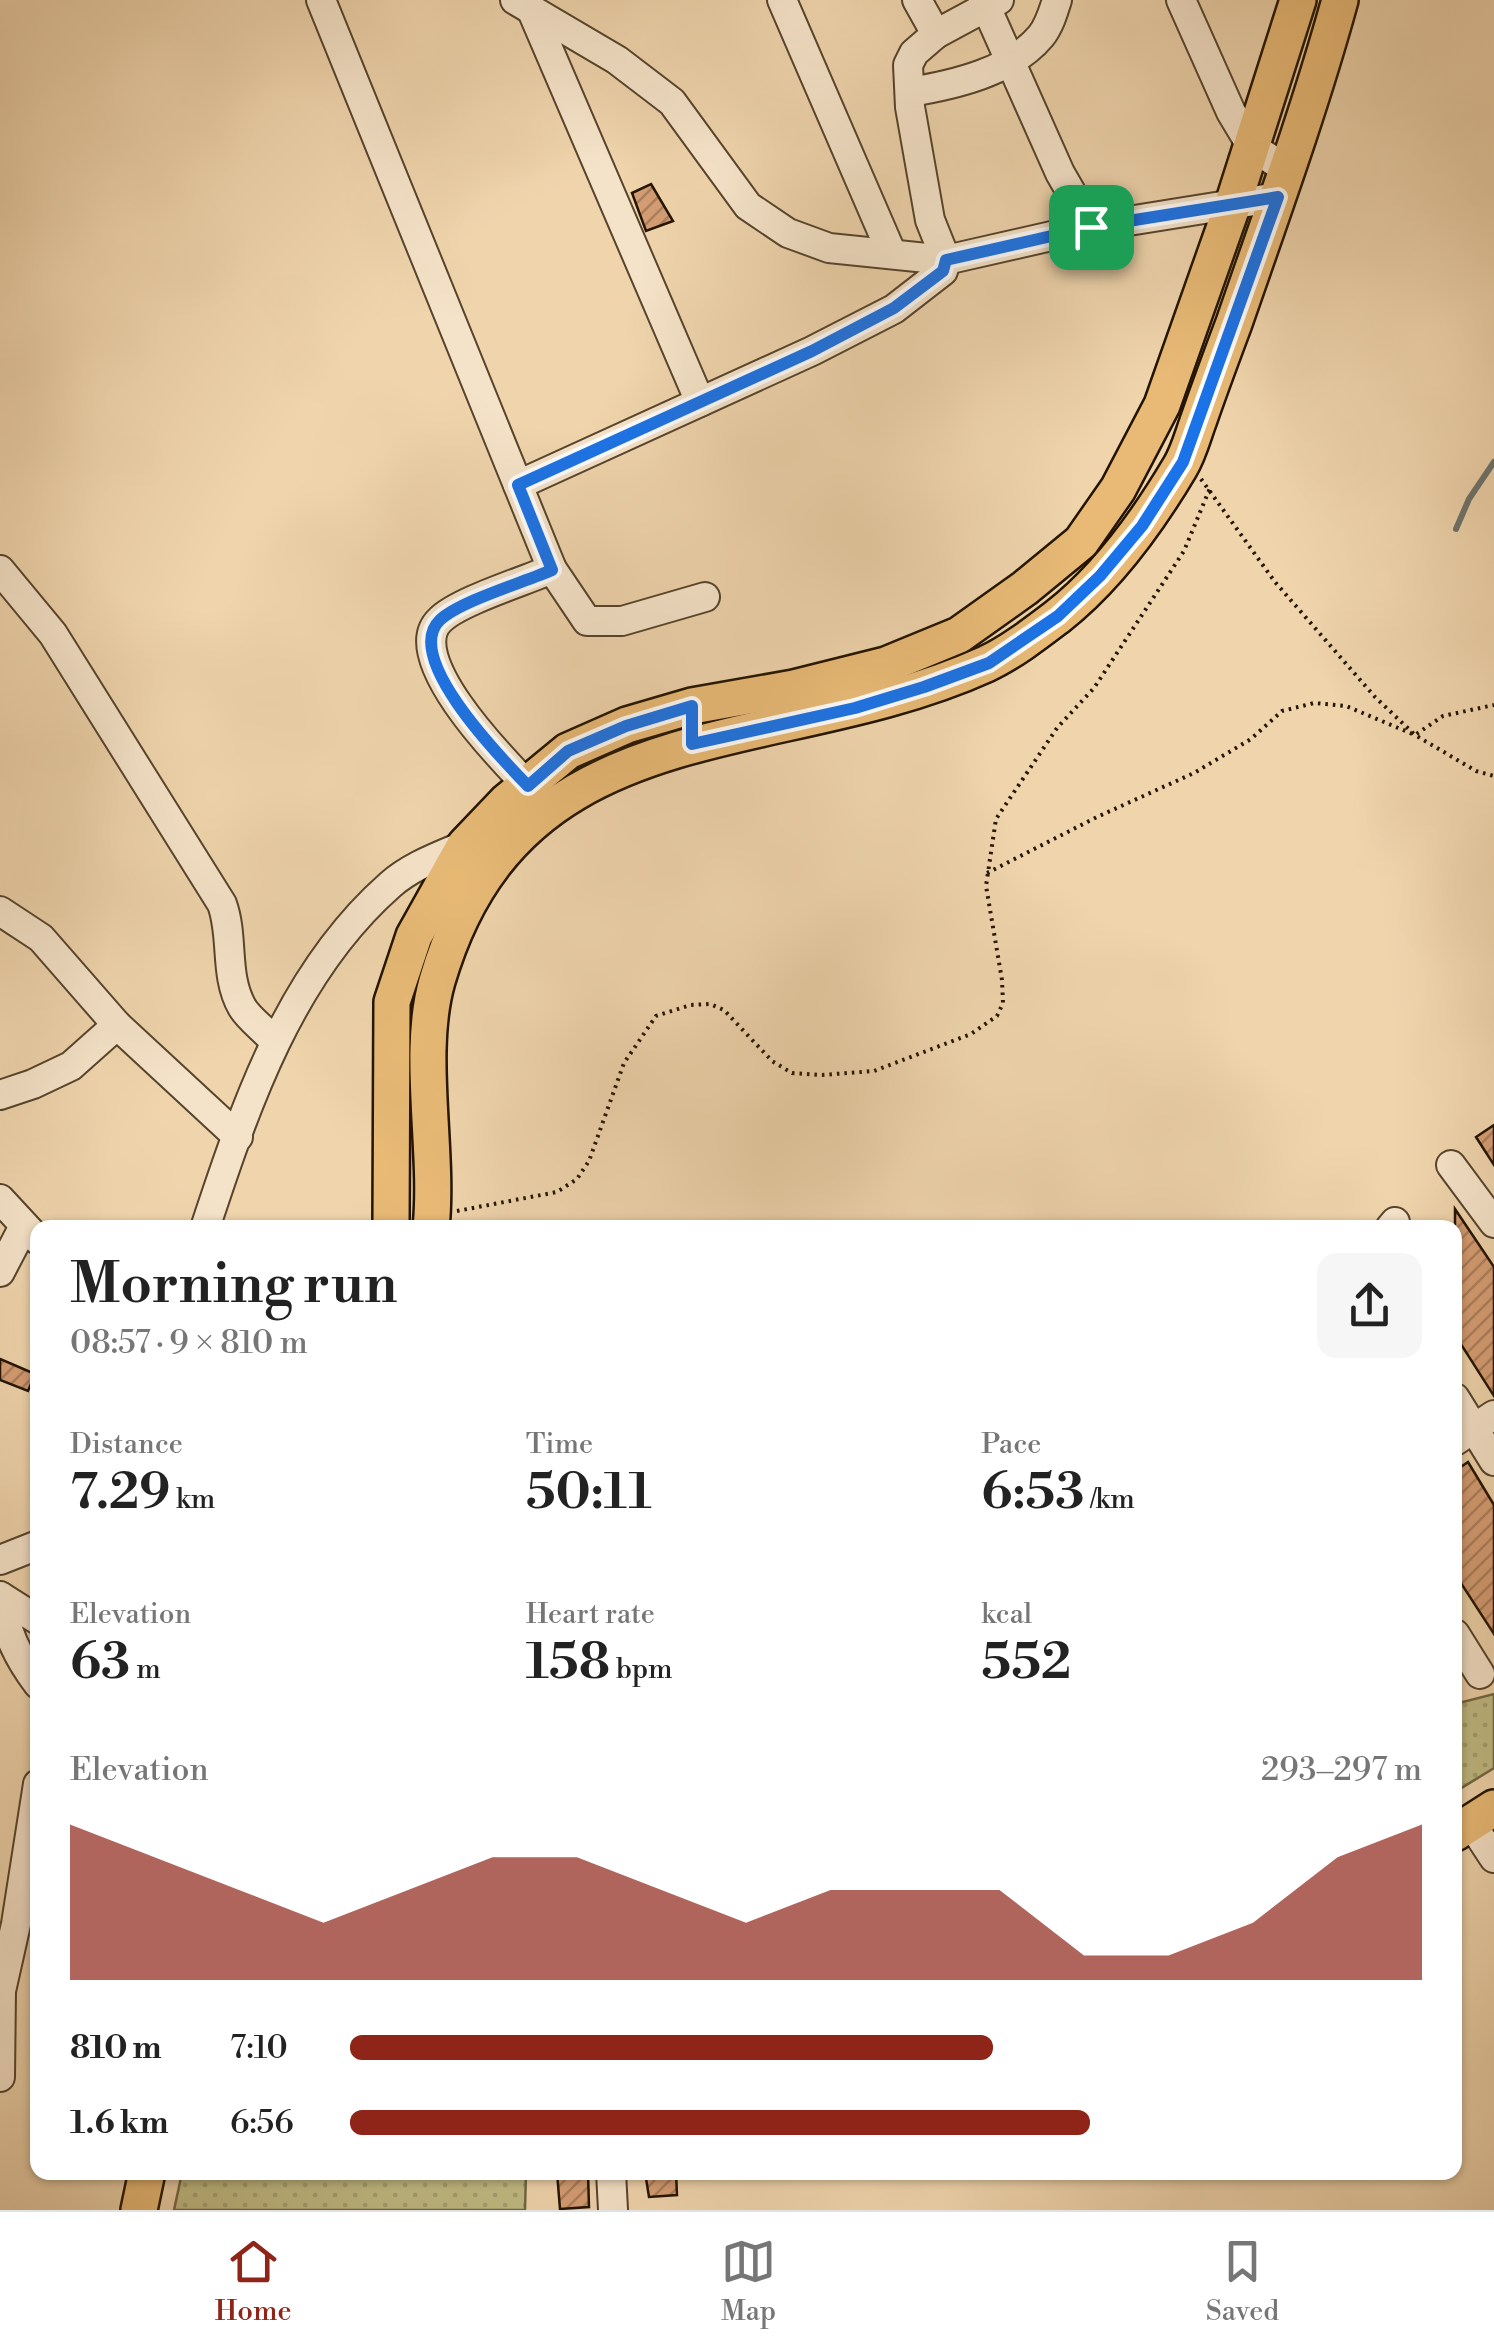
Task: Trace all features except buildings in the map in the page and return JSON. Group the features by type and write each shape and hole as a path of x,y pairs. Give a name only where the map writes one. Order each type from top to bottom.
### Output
{"main road":[{"path":"391,1220 392,1002 414,936 465,844 506,802 568,751 626,726 692,706 886,666 959,635 1082,542 1118,490 1162,405 1233,204 1298,0"},
{"path":"432,1220 429,1051 436,984 469,902 502,851 550,808 607,774 692,744 855,708 989,663 1058,616 1100,576 1142,526 1183,462 1283,184 1340,0"},
{"path":"692,706 692,744"},
{"path":"140,2210 146,2180"}],"street":[{"path":"321,0 552,570 587,622 622,621 706,596"},
{"path":"782,0 892,254"},
{"path":"916,0 936,34"},
{"path":"910,92 938,88 1009,61 1043,34 1057,0"},
{"path":"518,485 812,351 894,308 943,271 946,260 930,220 908,64 914,53 936,34 989,2 1009,61 1060,173 1091,227"},
{"path":"523,6 616,60 672,102 748,206 788,233 829,248 946,260 1091,227 1233,204 1283,184 1252,147 1218,85 1187,5"},
{"path":"523,6 700,402"},
{"path":"0,570 54,634 222,904 229,934 231,980 243,1010 275,1042"},
{"path":"528,786 456,706 435,661 433,632 437,622 454,610 552,570"},
{"path":"207,1220 275,1042 331,947 404,876 465,844"},
{"path":"0,911 41,938 117,1025 238,1137"},
{"path":"0,1095 72,1066 117,1025"},
{"path":"1450,1166 1494,1223"},
{"path":"0,1199 30,1232"},
{"path":"0,1272 30,1234"},
{"path":"1474,1428 1494,1461"},
{"path":"0,1560 30,1549"},
{"path":"0,1596 30,1615"},
{"path":"0,1596 9,1638 30,1673"},
{"path":"1462,1645 1480,1674"},
{"path":"1473,1822 1494,1858"},
{"path":"0,2077 0,1990 16,1924 30,1835"},
{"path":"611,2180 613,2210"}],"path":[{"path":"1183,462 1210,488 1275,582 1375,697 1414,735"},
{"path":"440,1220 557,1192 576,1179 589,1161 624,1063 656,1016 691,1005 710,1004 724,1010 772,1061 792,1073 822,1075 874,1070 971,1034 997,1016 1003,1003 986,873 996,820 1057,728 1094,688 1184,551 1210,488"},
{"path":"986,873 1096,817 1189,776 1251,739 1282,711 1314,704 1346,706 1414,735 1476,771 1494,776"},
{"path":"1414,735 1444,716 1494,705"}],"shaded area":[{"path":"1494,1694 1494,1768 1462,1788 1462,1702"},
{"path":"180,2180 526,2180 525,2210 174,2210"}],"waterway":[{"path":"1456,529 1469,499 1494,462"}],"route":[{"path":"1278,197 1183,462 1142,526 1100,576 1058,616 989,663 855,708 692,744 692,706 626,726 568,751 528,786 456,706 435,661 433,632 437,622 454,610 552,570 518,485 812,351 894,308 943,271 946,260 1091,227 1278,197"}]}
